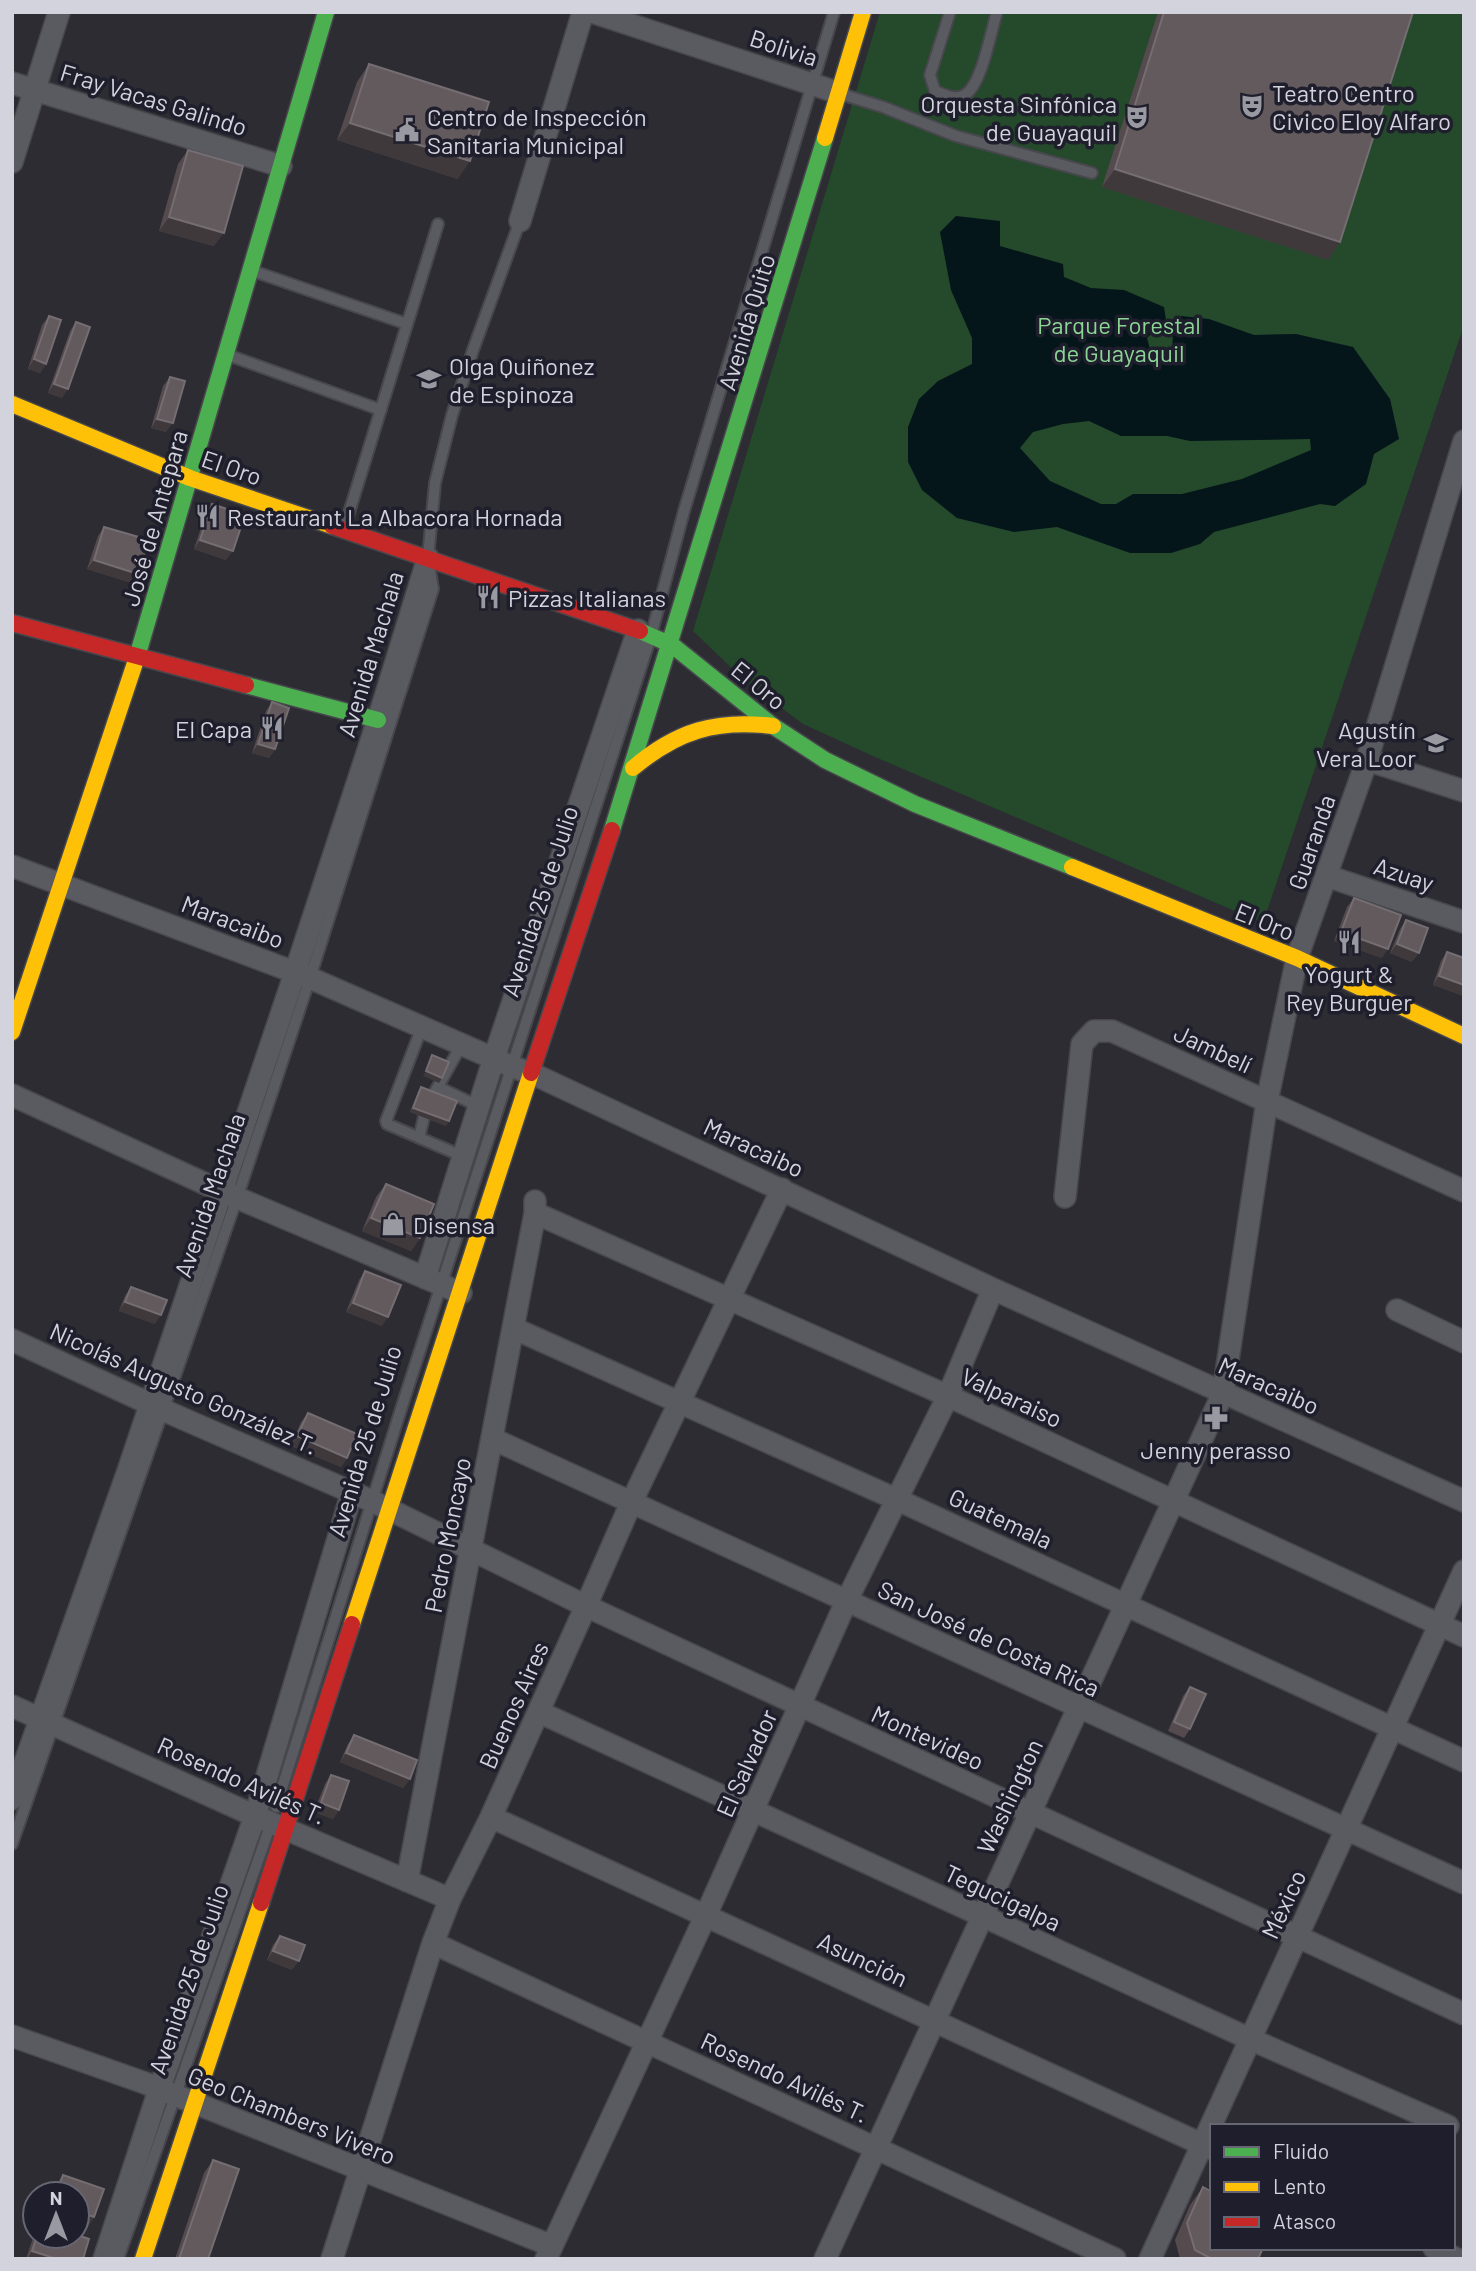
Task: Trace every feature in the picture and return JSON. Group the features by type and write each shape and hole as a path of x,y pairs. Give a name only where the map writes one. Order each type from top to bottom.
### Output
{"main road":[{"name":"José de Antepara","path":"12,1032 137,656 326,12"},
{"name":"Avenida Quito","path":"672,645 863,12"},
{"name":"El Oro","path":"12,404 191,478 428,558 672,645 773,726 825,760 915,804 1297,958 1464,1037"},
{"path":"12,623 378,720"},
{"name":"Avenida 25 de Julio","path":"143,2259 176,2096 381,1506 442,1285 633,768 672,645"},
{"path":"633,768 662,744 697,729 735,722 773,726"}],"street":[{"path":"12,162 59,12"},
{"name":"Avenida Machala","path":"520,221 583,12"},
{"name":"Bolivia","path":"592,12 839,93"},
{"name":"Fray Vacas Galindo","path":"12,83 281,166"},
{"name":"Guaranda","path":"1223,1393 1266,1101 1297,958 1454,502 1464,441"},
{"name":"Avenida Machala","path":"12,1799 48,1721 229,1195 302,976 428,558"},
{"name":"Avenida 25 de Julio","path":"442,1285 462,1156 644,633"},
{"path":"1367,760 1464,791"},
{"name":"Maracaibo","path":"12,866 302,976 522,1070 993,1289 1464,1501"},
{"name":"Azuay","path":"1327,876 1464,922"},
{"name":"Jambelí","path":"1065,1197 1082,1044 1094,1031 1112,1031 1464,1191"},
{"path":"12,1095 229,1195 442,1285"},
{"name":"Buenos Aires","path":"332,2259 433,1943 450,1899 539,1712 631,1503 782,1189"},
{"name":"Valparaiso","path":"535,1206 1464,1636"},
{"name":"Pedro Moncayo","path":"407,1881 493,1439 535,1206"},
{"name":"El Salvador","path":"549,2252 706,1915 846,1602 948,1396 993,1289"},
{"path":"1397,1310 1464,1342"},
{"name":"Guatemala","path":"513,1328 898,1500 1464,1761"},
{"name":"Nicolás Augusto González T.","path":"12,1340 381,1506"},
{"name":"Washington","path":"825,2259 1223,1393"},
{"name":"San José de Costa Rica","path":"493,1439 1464,1883"},
{"name":"Avenida 25 de Julio","path":"104,2259 176,2096 271,1822 352,1492"},
{"name":"Montevideo","path":"381,1506 586,1606 1464,2014"},
{"name":"México","path":"1216,2124 1250,2039 1464,1571"},
{"name":"Rosendo Avilés T.","path":"12,1706 450,1899"},
{"name":"Tegucigalpa","path":"539,1712 1250,2039 1443,2124"},
{"name":"Asunción","path":"491,1817 1207,2147"},
{"name":"Rosendo Avilés T.","path":"433,1943 1115,2259"},
{"name":"Geo Chambers Vivero","path":"12,2036 176,2096 361,2170 549,2252"},
{"name":"México","path":"1150,2259 1207,2147"},
{"path":"1438,2250 1457,2259"}],"lane":[{"name":"Avenida Quito","path":"644,633 684,511 834,12"},
{"path":"950,12 930,75 935,91 951,97 965,95 974,85 997,12"},
{"path":"839,93 956,136 1092,173"},
{"name":"Avenida Machala","path":"302,976 433,589 428,558 435,483 452,415 473,350 520,221"},
{"path":"344,529 438,224"},
{"path":"250,270 407,324"},
{"path":"226,354 381,410"},
{"name":"Avenida 25 de Julio","path":"522,1070 644,633"},
{"path":"422,1027 386,1121 387,1124 462,1156"},
{"path":"462,1044 435,1092 478,1106"},
{"path":"419,1138 424,1118"},
{"name":"Avenida Machala","path":"12,1844 48,1721"},
{"name":"Avenida 25 de Julio","path":"118,2259 176,2096"}],"green space":[{"name":"Parque Forestal de Guayaquil","path":"880,12 1464,12 1464,325 1263,923 803,724 744,680 693,631"}],"shaded area":[{"path":"956,216 1000,221 1000,246 1063,264 1064,277 1091,288 1124,290 1164,307 1166,320 1147,338 1150,349 1158,355 1172,354 1173,331 1181,316 1209,319 1254,335 1296,334 1353,347 1390,399 1399,439 1374,454 1366,484 1335,506 1320,504 1214,532 1200,544 1171,553 1130,553 1057,527 1014,532 957,518 922,490 908,462 908,427 919,399 938,381 972,364 972,338 951,290 940,232","holes":["1089,421 1121,436 1167,436 1190,441 1310,439 1311,450 1242,479 1182,494 1133,494 1116,504 1101,504 1050,481 1020,448 1033,432 1063,424"]}],"building":[{"name":"Teatro Centro Civico Eloy Alfaro","path":"1164,12 1413,12 1340,242 1115,169"},
{"name":"Centro de Inspección Sanitaria Municipal","path":"369,64 489,102 470,161 350,123"},
{"path":"188,150 243,166 224,233 169,217"},
{"path":"49,316 61,320 46,364 34,359"},
{"path":"76,322 90,327 68,389 54,384"},
{"path":"170,377 185,381 173,423 157,419"},
{"path":"212,504 245,515 233,551 200,540"},
{"path":"104,527 149,540 138,574 94,560"},
{"path":"272,702 289,708 275,749 258,744"},
{"path":"1354,898 1401,915 1388,949 1341,932"},
{"path":"1406,920 1428,928 1419,953 1397,944"},
{"path":"1447,952 1464,958 1464,985 1439,976"},
{"path":"432,1055 449,1062 442,1078 426,1071"},
{"path":"421,1087 457,1101 449,1121 413,1108"},
{"path":"386,1184 434,1204 420,1238 371,1218"},
{"path":"365,1271 401,1285 388,1317 353,1303"},
{"path":"131,1287 167,1300 161,1315 125,1302"},
{"path":"308,1413 357,1434 347,1458 297,1436"},
{"path":"1190,1687 1206,1694 1190,1729 1174,1722"},
{"path":"354,1735 417,1760 410,1779 346,1753"},
{"path":"331,1775 349,1781 339,1810 321,1803"},
{"path":"280,1936 305,1945 299,1961 273,1951"},
{"path":"213,2160 239,2169 208,2259 179,2259"},
{"path":"63,2175 78,2180 61,2180"},
{"path":"91,2185 104,2189 94,2217 91,2216"},
{"path":"1203,2187 1210,2191 1210,2250 1262,2250 1258,2259 1212,2259 1195,2250 1187,2223"},
{"path":"86,2250 83,2259 57,2259 32,2251"}],"traffic: fast":[{"path":"137,657 326,12"},
{"path":"612,830 825,138"},
{"path":"640,631 672,645 773,726 825,760 915,804 1072,867"},
{"path":"246,685 378,720"}],"traffic: slow":[{"path":"825,138 863,12"},
{"path":"12,404 190,478 332,526"},
{"path":"12,1032 137,657"},
{"path":"633,768 665,745 698,730 733,724 773,726"},
{"path":"1072,867 1297,958 1464,1036"},
{"path":"352,1624 531,1073"},
{"path":"143,2259 261,1903"}],"traffic: jam":[{"path":"332,526 640,631"},
{"path":"12,623 246,685"},
{"path":"531,1073 612,830"},
{"path":"261,1903 352,1624"}],"place":[{"name":"Teatro Centro Civico Eloy Alfaro","path":"1252,106"},
{"name":"Orquesta Sinfónica de Guayaquil","path":"1137,117"},
{"name":"Centro de Inspección Sanitaria Municipal","path":"407,130"},
{"name":"Olga Quiñonez de Espinoza","path":"429,379"},
{"name":"Restaurant La Albacora Hornada","path":"207,516"},
{"name":"Pizzas Italianas","path":"488,597"},
{"name":"El Capa","path":"272,728"},
{"name":"Agustín Vera Loor","path":"1436,743"},
{"name":"Yogurt & Rey Burguer","path":"1349,942"},
{"name":"Disensa","path":"393,1224"},
{"name":"Jenny perasso","path":"1216,1418"}]}
